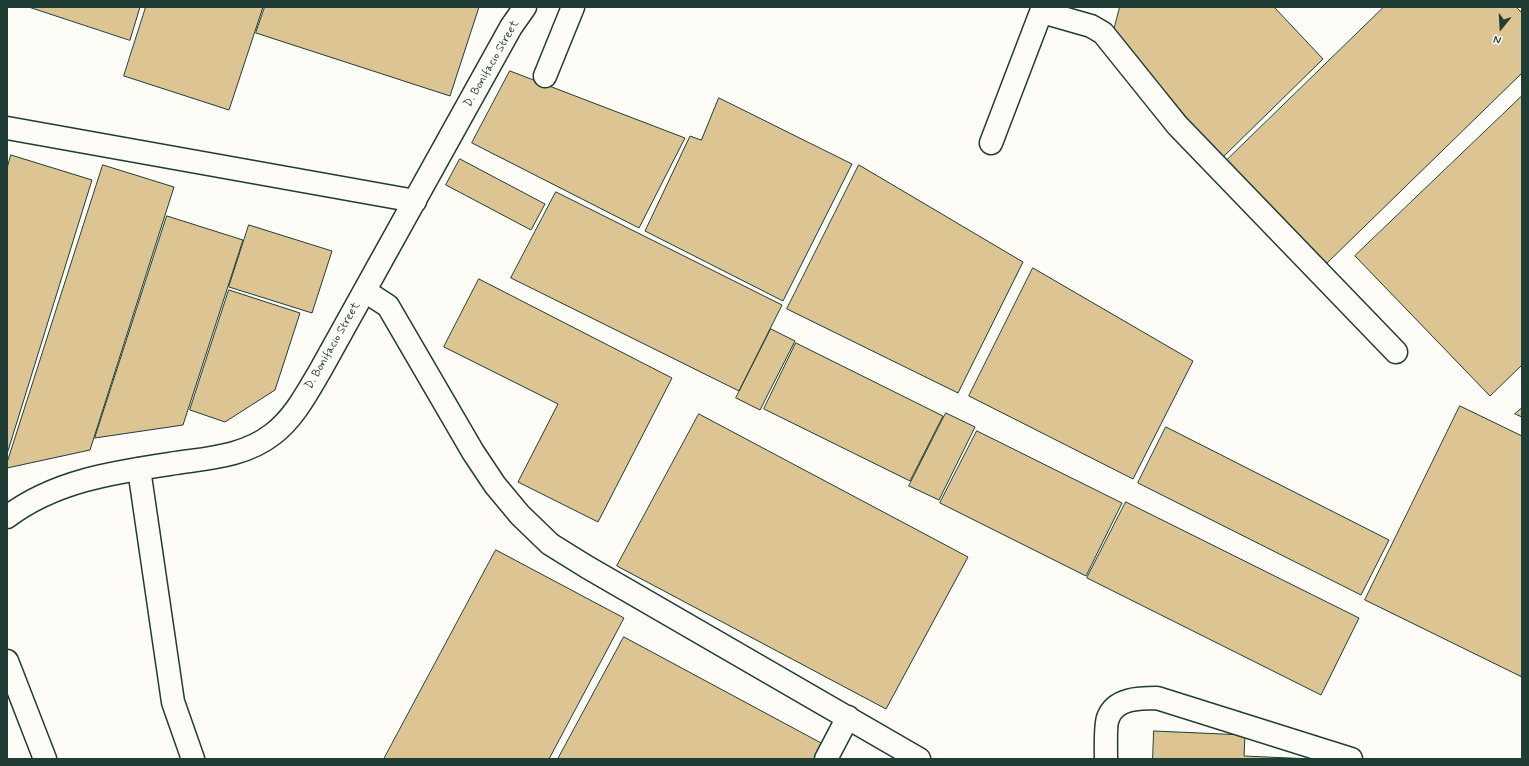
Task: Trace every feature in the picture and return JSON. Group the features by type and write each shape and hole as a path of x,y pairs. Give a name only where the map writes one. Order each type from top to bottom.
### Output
{"main road":[{"name":"D. Bonifacio Street","path":"7,517 37,497 69,484 102,475 214,458 241,452 259,444 274,434 288,421 301,402 415,201 511,26 525,7"},
{"path":"545,76 573,7"},
{"path":"991,143 1043,10 1091,26 1104,33 1177,126 1396,352"},
{"path":"7,128 415,201"},
{"path":"364,291 388,306 473,452 495,485 520,515 550,544 587,567 919,759"},
{"path":"139,469 173,702 193,759"},
{"path":"7,661 45,759"},
{"path":"1106,759 1108,718 1119,703 1144,698 1157,698 1351,759"},
{"path":"826,759 848,717"}],"building":[{"path":"29,7 140,7 130,40"},
{"path":"146,7 263,7 229,110 124,76"},
{"path":"265,7 479,7 450,96 256,33"},
{"path":"1120,7 1274,7 1323,59 1221,159 1114,30"},
{"path":"1384,7 1516,7 1522,13 1522,73 1325,265 1224,163"},
{"path":"510,71 685,138 639,228 472,143"},
{"path":"1522,96 1522,365 1490,396 1355,256"},
{"path":"719,98 852,164 783,301 645,231 690,136 701,140"},
{"path":"11,155 92,180 7,454 7,169"},
{"path":"460,159 545,204 531,230 446,185"},
{"path":"103,165 174,187 90,450 7,468 7,463"},
{"path":"859,165 1023,262 958,393 787,309"},
{"path":"556,192 782,305 739,391 511,278"},
{"path":"167,216 243,240 183,425 95,438"},
{"path":"249,225 332,251 312,313 229,287"},
{"path":"1033,268 1193,361 1133,479 969,396"},
{"path":"479,279 672,378 598,522 518,482 558,404 444,347"},
{"path":"229,290 300,313 275,390 225,422 190,410"},
{"path":"771,329 795,341 760,410 736,398"},
{"path":"796,343 943,416 910,481 764,409"},
{"path":"1460,406 1522,436 1522,677 1365,600"},
{"path":"1522,408 1522,417 1515,414"},
{"path":"946,413 975,427 939,500 909,486"},
{"path":"699,414 968,557 886,709 617,566"},
{"path":"1166,427 1389,540 1361,595 1138,483"},
{"path":"977,431 1122,503 1086,576 940,503"},
{"path":"1126,502 1359,618 1321,695 1087,578"},
{"path":"496,550 624,618 549,759 384,759"},
{"path":"624,637 823,744 815,759 558,759"},
{"path":"1154,731 1245,735 1244,756 1312,759 1153,759"}]}
